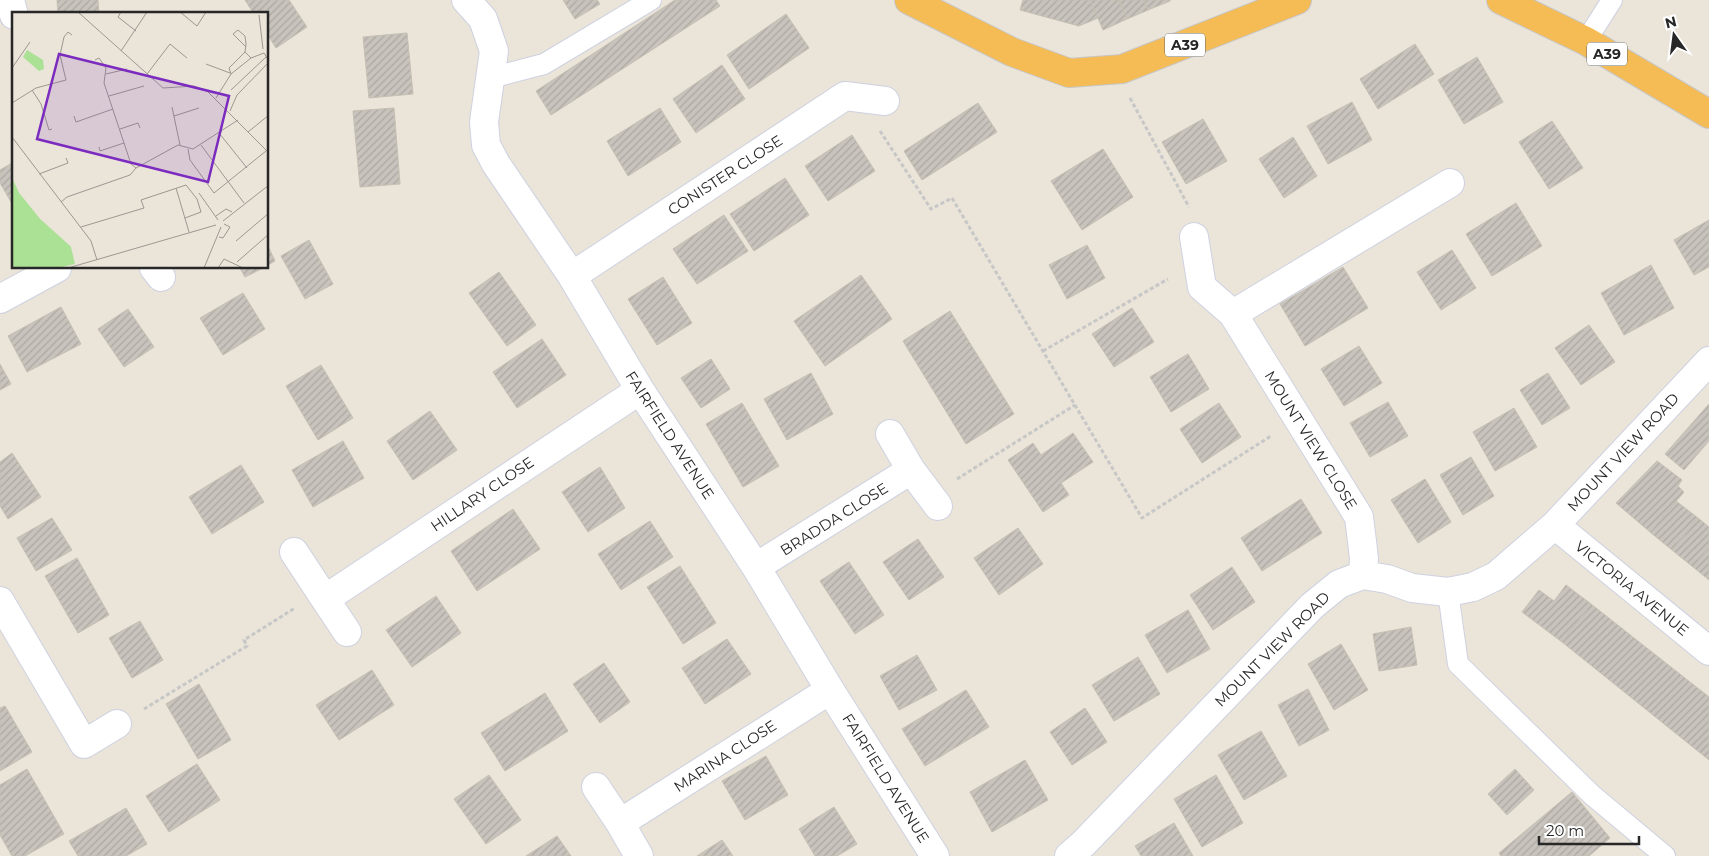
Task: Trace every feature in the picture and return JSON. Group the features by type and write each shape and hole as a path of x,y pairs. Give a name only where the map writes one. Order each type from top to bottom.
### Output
{"highway":[{"name":"A39","path":"909,0 1012,52 1069,73 1122,69 1297,0"},
{"name":"A39","path":"1501,0 1586,42 1709,114"}],"street":[{"name":"FAIRFIELD AVENUE","path":"466,0 484,19 494,51 484,122 486,145 496,164 572,276 640,390 756,567 830,690 935,856"},
{"name":"CONISTER CLOSE","path":"572,276 845,96 879,100"},
{"path":"1233,314 1450,182"},
{"name":"MOUNT VIEW CLOSE","path":"1196,250 1202,287 1233,314 1358,517 1364,558 1363,575"},
{"path":"0,300 55,269"},
{"name":"MOUNT VIEW ROAD","path":"1069,856 1084,843 1312,606 1339,584 1363,575 1387,579 1412,588 1448,592 1473,587 1496,576 1555,525 1708,365"},
{"name":"HILLARY CLOSE","path":"325,599 640,390"},
{"path":"890,434 911,470 935,501"},
{"name":"BRADDA CLOSE","path":"756,567 911,470"},
{"name":"VICTORIA AVENUE","path":"1555,525 1709,651"},
{"path":"294,552 347,632"},
{"path":"0,601 84,744 117,724"},
{"name":"MARINA CLOSE","path":"620,823 830,690"},
{"path":"596,787 639,856"}],"lane":[{"path":"490,78 544,64 651,0"},
{"path":"1586,42 1612,0"},
{"path":"1448,592 1458,664 1592,795 1664,856"}],"path":[{"path":"1043,350 1196,250 1193,213 1128,93"},
{"path":"879,100 880,131 931,209 952,198 1142,518 1297,419"},
{"path":"935,501 1075,405"},
{"path":"117,724 247,646 244,640 304,602 325,599"}],"building":[{"path":"57,0 98,0 99,12 58,12"},
{"path":"245,0 289,0 307,27 276,48 269,37 269,12 253,12"},
{"path":"563,0 597,0 600,4 575,19"},
{"path":"675,0 716,0 720,6 551,115 536,91"},
{"path":"1023,0 1090,0 1098,18 1079,26 1020,10"},
{"path":"1090,0 1119,0 1127,19 1103,30"},
{"path":"1119,0 1144,0 1148,10 1127,19"},
{"path":"1144,0 1170,0 1170,1 1148,10"},
{"path":"786,14 809,48 749,89 727,55"},
{"path":"407,33 413,94 369,98 363,37"},
{"path":"1415,44 1434,74 1378,109 1360,79"},
{"path":"1477,57 1503,102 1464,124 1438,80"},
{"path":"722,65 745,99 696,133 673,99"},
{"path":"1352,102 1372,140 1328,164 1307,126"},
{"path":"978,103 997,132 922,180 904,151"},
{"path":"394,108 400,184 360,187 353,111"},
{"path":"660,108 681,142 628,176 607,141"},
{"path":"1203,119 1227,161 1186,184 1162,142"},
{"path":"1552,121 1583,168 1549,189 1519,142"},
{"path":"852,135 875,171 828,201 805,166"},
{"path":"1293,137 1317,176 1284,198 1259,159"},
{"path":"1103,149 1133,197 1082,230 1051,181"},
{"path":"12,163 12,204 0,183 0,170"},
{"path":"785,178 809,215 754,251 730,214"},
{"path":"1516,203 1542,246 1492,276 1466,234"},
{"path":"724,215 748,251 697,284 673,249"},
{"path":"1709,220 1709,267 1694,275 1674,240"},
{"path":"309,240 333,284 305,299 281,256"},
{"path":"1087,245 1105,278 1067,299 1049,265"},
{"path":"269,248 275,261 269,264"},
{"path":"1452,250 1476,288 1441,310 1417,272"},
{"path":"1651,265 1674,308 1624,335 1601,293"},
{"path":"1343,267 1368,308 1305,346 1280,304"},
{"path":"241,269 261,269 245,277"},
{"path":"499,272 536,325 507,346 469,293"},
{"path":"861,275 892,319 825,366 794,321"},
{"path":"663,277 692,323 657,345 628,299"},
{"path":"243,293 265,329 223,355 200,318"},
{"path":"61,307 81,344 27,372 8,336"},
{"path":"1132,308 1154,342 1114,367 1092,334"},
{"path":"128,309 154,347 124,367 98,329"},
{"path":"950,311 1014,414 966,444 903,341"},
{"path":"1589,325 1615,362 1581,385 1555,348"},
{"path":"542,339 566,375 517,408 493,372"},
{"path":"1359,346 1382,383 1344,406 1321,369"},
{"path":"1188,354 1209,389 1171,412 1150,377"},
{"path":"711,359 730,389 701,408 681,378"},
{"path":"0,364 11,384 0,390"},
{"path":"321,365 353,418 318,440 286,386"},
{"path":"811,373 833,414 787,440 764,399"},
{"path":"1548,373 1570,408 1542,425 1520,390"},
{"path":"1388,402 1408,436 1370,457 1350,423"},
{"path":"742,403 779,466 743,487 706,424"},
{"path":"1219,403 1241,437 1202,463 1180,429"},
{"path":"1709,404 1709,441 1684,470 1665,454"},
{"path":"1514,408 1537,447 1495,471 1473,432"},
{"path":"430,411 457,450 413,480 387,441"},
{"path":"1073,433 1093,462 1061,483 1069,495 1043,512 1008,460 1033,443 1041,455"},
{"path":"343,441 364,478 313,507 292,470"},
{"path":"12,453 41,497 8,519 0,506 0,462"},
{"path":"1471,457 1494,496 1463,515 1440,475"},
{"path":"1657,461 1682,480 1678,486 1684,492 1650,532 1616,503"},
{"path":"241,465 264,502 212,534 189,497"},
{"path":"600,467 625,508 588,532 562,492"},
{"path":"1425,479 1451,522 1418,543 1391,500"},
{"path":"1301,499 1322,533 1262,571 1241,538"},
{"path":"1676,501 1698,518 1672,550 1650,532"},
{"path":"513,509 540,549 477,591 451,551"},
{"path":"52,518 72,550 36,571 17,538"},
{"path":"1698,518 1709,527 1709,548 1693,567 1672,550"},
{"path":"650,521 673,557 621,590 598,554"},
{"path":"1018,528 1043,564 999,595 974,558"},
{"path":"918,539 944,577 909,600 883,562"},
{"path":"1709,548 1709,580 1693,567"},
{"path":"77,558 109,615 78,633 45,576"},
{"path":"849,562 884,615 855,634 820,581"},
{"path":"680,566 716,623 683,644 647,587"},
{"path":"1232,567 1255,602 1213,630 1190,595"},
{"path":"1566,585 1591,604 1562,642 1522,612 1539,590 1554,601"},
{"path":"436,596 461,633 412,667 386,630"},
{"path":"1591,604 1709,697 1709,760 1562,642"},
{"path":"1188,610 1210,649 1167,673 1145,635"},
{"path":"140,621 163,660 132,678 109,638"},
{"path":"1411,627 1417,665 1379,671 1373,634"},
{"path":"727,639 751,674 705,704 682,668"},
{"path":"1341,644 1368,690 1334,710 1308,664"},
{"path":"917,655 937,690 899,710 880,676"},
{"path":"1138,657 1160,694 1114,721 1092,685"},
{"path":"604,663 630,702 600,723 573,684"},
{"path":"372,670 394,705 339,740 316,705"},
{"path":"199,684 231,740 198,759 166,704"},
{"path":"1308,689 1329,730 1299,746 1278,705"},
{"path":"966,690 989,727 925,766 902,729"},
{"path":"545,693 568,731 505,771 481,733"},
{"path":"5,706 32,752 0,771 0,708"},
{"path":"1085,708 1107,742 1072,765 1050,732"},
{"path":"1261,731 1287,776 1244,800 1218,755"},
{"path":"766,756 788,795 745,820 722,781"},
{"path":"1025,760 1048,800 992,832 970,792"},
{"path":"197,764 220,800 169,832 146,796"},
{"path":"27,769 64,834 25,856 12,856 0,835 0,785"},
{"path":"1515,769 1534,790 1507,815 1488,794"},
{"path":"489,775 521,820 486,844 454,799"},
{"path":"1216,775 1243,823 1202,847 1174,799"},
{"path":"1572,792 1610,838 1589,856 1501,856 1499,853"},
{"path":"834,807 857,844 837,856 815,856 799,829"},
{"path":"126,808 147,844 126,856 78,856 69,841"},
{"path":"1174,823 1193,856 1141,856 1135,846"},
{"path":"557,836 571,856 526,856"},
{"path":"722,840 733,856 697,856"}]}
